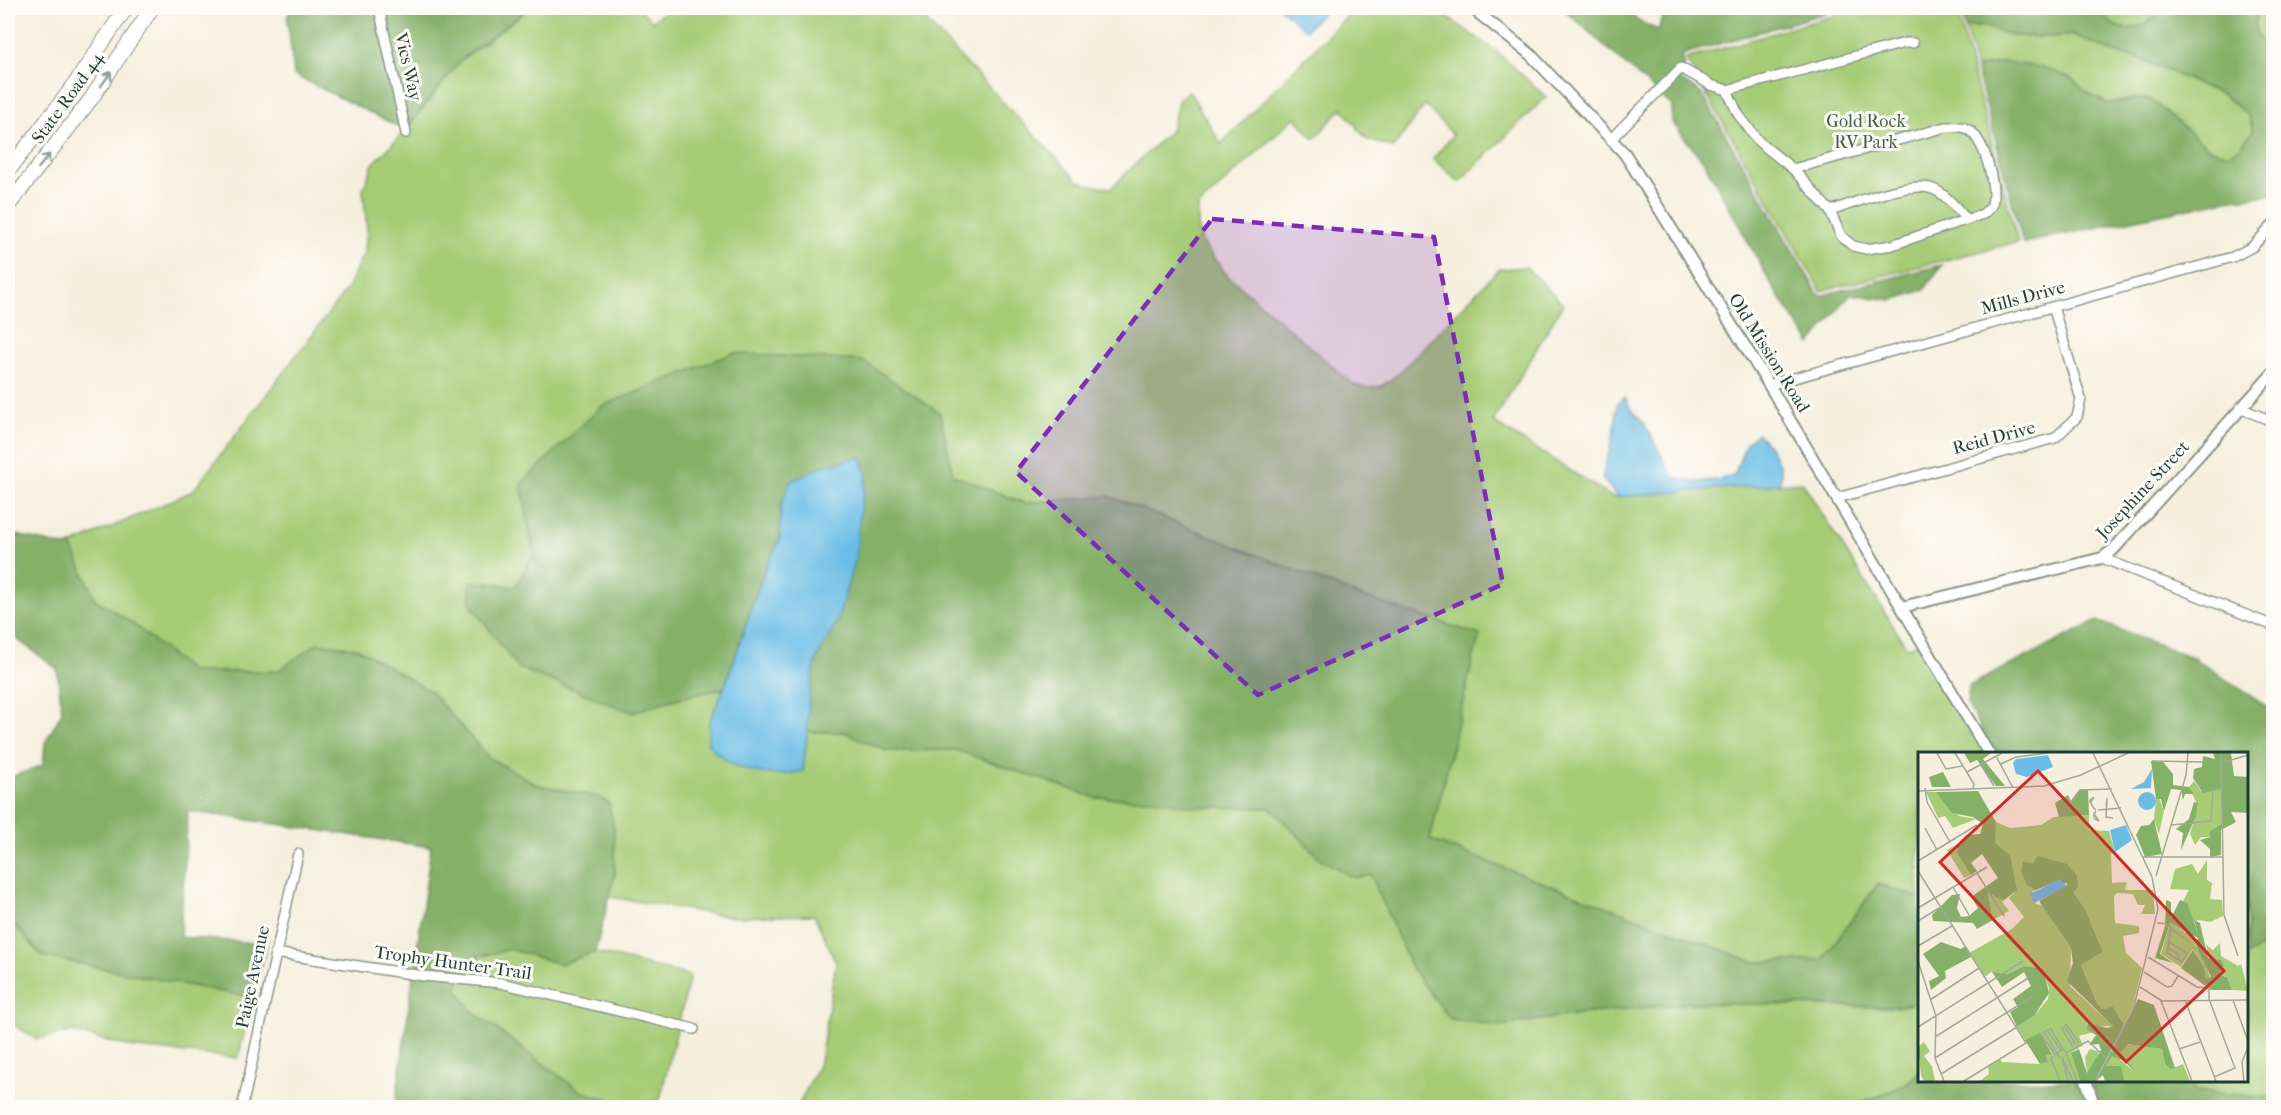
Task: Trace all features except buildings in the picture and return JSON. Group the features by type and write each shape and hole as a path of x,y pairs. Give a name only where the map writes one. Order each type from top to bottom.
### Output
{"main road":[{"name":"State Road 44","path":"8,171 45,125 126,8"},
{"name":"State Road 44","path":"8,206 67,132 152,8"}],"street":[{"name":"Vics Way","path":"379,8 406,133"},
{"name":"Old Mission Road","path":"1472,8 1530,54 1625,154 1769,385 1988,752"},
{"path":"111,31 129,44"},
{"path":"1611,140 1681,68 1711,85 1727,90 1905,43 1913,43"},
{"path":"1727,90 1738,114 1759,141 1793,169 1830,211 1840,236 1853,246 1866,249 1892,245 1983,214 1992,206 1994,188 1984,153 1978,138 1966,128 1946,127 1793,169"},
{"path":"1830,211 1904,188 1921,186 1934,189 1967,220"},
{"name":"Mills Drive","path":"1769,385 2233,258 2252,248 2274,224"},
{"name":"Reid Drive","path":"1837,498 2055,438 2077,417 2081,399 2053,307"},
{"name":"Josephine Street","path":"1902,607 2102,558 2113,550 2274,372"},
{"path":"2240,408 2274,422"},
{"path":"2102,558 2274,626"},
{"name":"Paige Avenue","path":"242,1107 298,854"},
{"name":"Trophy Hunter Trail","path":"275,953 423,976 501,983 694,1029"},
{"path":"2087,1082 2095,1107"}],"highlighted area":[{"path":"1212,219 1434,237 1503,584 1258,695 1016,472"}],"green space":[{"path":"292,8 524,8 522,13 460,61 405,130 294,75 287,17"},
{"path":"524,8 638,8 653,21 668,8 929,8 925,20 1079,182 1111,188 1171,130 1179,99 1189,91 1221,144 1355,8 1434,8 1496,51 1546,97 1459,182 1433,159 1453,135 1425,105 1393,148 1366,139 1342,108 1314,139 1295,117 1198,207 1198,229 1203,244 1226,274 1354,385 1369,388 1385,384 1401,371 1499,269 1526,267 1563,304 1493,422 1612,497 1802,482 1907,648 1918,643 1983,752 1918,752 1918,898 1878,884 1822,960 1754,962 1430,840 1479,635 1357,595 1109,496 1024,503 952,475 940,413 522,484 534,554 515,587 488,582 633,713 663,702 724,688 709,723 803,771 807,732 844,732 887,751 956,750 1096,798 1153,799 1196,807 1271,808 1322,860 1371,875 1412,969 1500,1026 1579,1014 1689,1003 1893,1007 1918,1003 1918,1073 1895,1089 1848,1107 1232,1107 1238,1100 1225,1108 798,1107 820,1061 836,962 814,915 733,917 609,897 615,875 614,828 598,797 538,785 489,758 430,691 318,643 278,671 192,672 132,623 95,599 71,545 193,491 347,289 365,250 367,228 363,190 373,164 405,131 460,61 522,14"},
{"path":"1562,8 1626,8 1638,21 1658,30 1665,8 1843,8 1684,54 1681,59 1685,65 1678,78 1702,94 1818,294 1823,295 1942,265 1924,290 1892,300 1850,294 1811,344 1774,289 1704,162 1672,122 1672,106"},
{"name":"Gold Rock RV Park","path":"1859,8 1956,8 2018,242 1821,291 1686,59"},
{"path":"1960,8 2096,8 2111,23 2127,29 2146,23 2160,8 2261,8 2256,21 2257,33 2263,44 2273,54 2273,195 2232,199 2023,243 1976,68 2003,62 2042,67 2071,78 2085,91 2106,103 2123,102 2135,98 2150,99 2210,149 2229,154 2241,146 2253,131 2249,116 2223,95 2148,62 2106,49 2074,35 2012,36 1984,26 1965,28"},
{"path":"2096,8 2160,8 2146,23 2127,29 2111,23"},
{"path":"2261,8 2273,8 2273,54 2263,44 2257,33 2256,21"},
{"path":"1984,26 2012,36 2074,35 2106,49 2148,62 2223,95 2249,116 2253,131 2241,146 2229,154 2210,149 2173,120 2166,111 2135,98 2123,102 2106,103 2085,91 2071,78 2003,62 1976,68 1965,28"},
{"path":"733,353 863,361 940,413 953,475 1024,503 1109,496 1357,595 1480,635 1430,840 1754,962 1822,960 1878,884 1918,898 1918,1003 1893,1007 1689,1003 1579,1014 1500,1026 1450,1019 1412,969 1371,875 1354,878 1322,860 1271,808 1196,807 1153,799 1096,798 956,750 887,751 844,732 807,732 809,696 816,660 836,623 860,510 867,474 861,458 846,462 781,506 780,539 763,574 724,688 663,702 633,713 518,668 471,605 470,581 515,587 534,554 521,484 602,406"},
{"path":"8,533 67,547 71,545 95,599 132,623 192,672 278,671 318,643 357,648 430,691 489,758 538,785 598,797 609,803 614,828 615,875 595,952 560,964 510,949 473,958 456,987 472,1011 580,1091 634,1107 395,1107 431,847 188,811 180,937 267,944 253,998 42,956 8,918 8,783 14,776 43,765 45,743 62,712 57,669 8,634"},
{"path":"2097,621 2194,658 2273,711 2273,940 2248,954 2248,752 1994,752 1967,704 1969,686"},
{"path":"8,918 42,956 253,998 238,1058 136,1048 71,1032 36,1039 8,1021"},
{"path":"2273,940 2273,1098 2195,1091 2190,1082 2248,1082 2248,954"},
{"path":"510,949 560,964 595,952 690,976 658,1107 634,1107 580,1091 472,1011 456,987 473,958"},
{"path":"1918,1073 1918,1082 2081,1082 2090,1107 1848,1108 1904,1085"},
{"path":"2091,1082 2190,1082 2195,1091 2273,1098 2273,1107 2100,1107"}],"water":[{"path":"1280,8 1327,8 1306,30"},
{"path":"1625,397 1632,410 1644,423 1673,477 1689,481 1703,481 1734,476 1746,443 1758,433 1772,450 1779,464 1781,477 1779,484 1617,497 1602,478 1615,429 1617,404"},
{"path":"861,457 867,474 860,510 856,557 836,623 816,660 809,696 803,771 790,774 764,774 739,767 717,753 708,744 709,723 727,681 763,574 780,539 781,506 790,482 820,467"}]}
